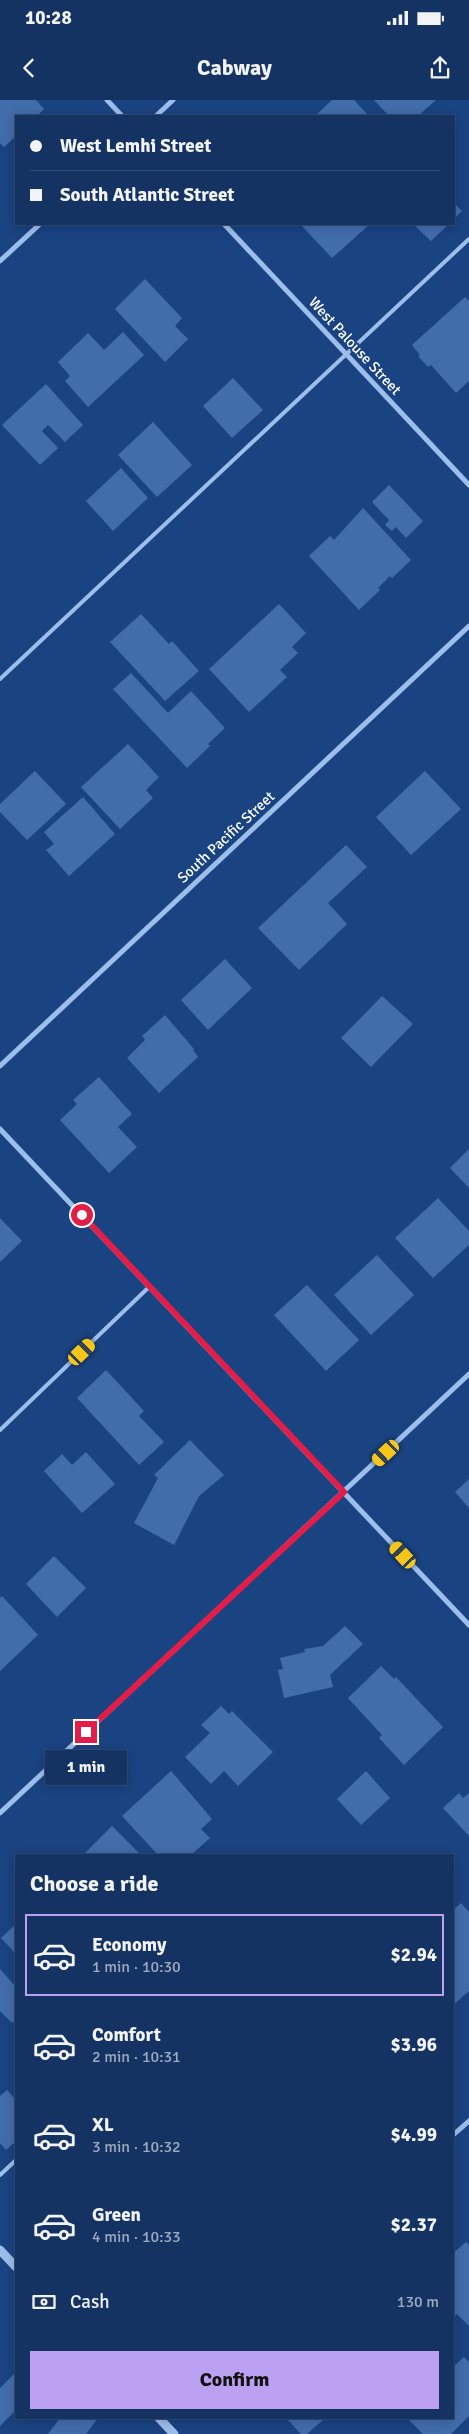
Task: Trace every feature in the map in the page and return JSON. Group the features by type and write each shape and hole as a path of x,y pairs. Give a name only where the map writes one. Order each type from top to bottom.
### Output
{"street":[{"path":"107,100 121,115"},
{"path":"157,115 173,100"},
{"path":"0,261 39,225"},
{"name":"West Palouse Street","path":"225,225 469,485"},
{"name":"South Pacific Street","path":"0,1066 469,626"},
{"path":"0,1129 469,1625"},
{"path":"0,1813 469,1374"},
{"path":"454,2134 469,2121"},
{"path":"0,2250 15,2266"},
{"path":"160,2419 174,2434"}],"lane":[{"path":"0,679 469,239"},
{"path":"0,1430 149,1288"},
{"path":"0,2175 15,2161"}],"building":[{"path":"0,100 36,100 44,109 38,115 15,115 15,137 4,147 0,143"},
{"path":"332,100 354,100 368,115 316,115"},
{"path":"374,100 436,100 419,115 388,115"},
{"path":"455,204 462,211 455,218"},
{"path":"301,225 369,225 332,258"},
{"path":"414,225 448,225 431,241"},
{"path":"145,279 182,318 175,326 188,339 165,362 115,309"},
{"path":"465,297 469,301 469,381 456,393 431,365 428,367 418,356 420,355 412,345"},
{"path":"123,332 144,355 88,407 65,381 70,376 58,362 88,333 104,350"},
{"path":"233,378 263,410 232,438 203,406"},
{"path":"46,384 83,425 65,442 48,425 42,431 58,448 40,465 2,425"},
{"path":"153,422 192,465 157,497 118,455"},
{"path":"121,468 148,498 113,531 86,501"},
{"path":"389,485 423,521 406,538 396,527 392,531 385,525 389,520 372,502"},
{"path":"363,508 411,560 392,578 390,576 378,588 380,590 359,610 309,556 330,536 334,540"},
{"path":"279,604 306,633 292,647 298,653 280,670 287,677 249,712 209,669"},
{"path":"141,614 169,644 172,641 199,671 165,701 110,642"},
{"path":"131,673 168,713 191,691 225,728 208,744 210,746 187,768 113,689"},
{"path":"128,744 159,777 146,790 153,798 120,829 81,787"},
{"path":"35,771 66,804 27,840 0,812 0,804"},
{"path":"425,771 461,809 411,855 376,817"},
{"path":"83,797 115,834 69,876 46,850 54,844 44,832"},
{"path":"346,845 367,867 328,903 347,924 299,970 258,928"},
{"path":"225,959 252,988 208,1030 181,1000"},
{"path":"382,996 413,1024 371,1067 341,1038"},
{"path":"165,1015 194,1049 198,1057 159,1093 127,1058 145,1040 142,1036"},
{"path":"99,1077 132,1114 118,1127 137,1147 109,1173 60,1120 77,1104 73,1100"},
{"path":"469,1149 469,1188 450,1168"},
{"path":"438,1198 469,1231 469,1245 433,1278 395,1238"},
{"path":"0,1218 22,1241 0,1262"},
{"path":"377,1255 414,1295 371,1335 334,1295"},
{"path":"307,1285 359,1340 326,1371 274,1315"},
{"path":"106,1370 144,1411 139,1416 164,1442 139,1465 77,1398"},
{"path":"190,1440 224,1475 199,1496 174,1545 134,1523 158,1478 154,1475"},
{"path":"86,1452 115,1484 82,1513 44,1471 62,1454 72,1465"},
{"path":"469,1479 469,1508 455,1492"},
{"path":"54,1556 86,1588 57,1617 26,1584"},
{"path":"2,1596 38,1635 0,1671 0,1598"},
{"path":"345,1626 363,1644 330,1675 333,1687 284,1698 278,1670 283,1669 280,1658 305,1652 304,1649 323,1646"},
{"path":"381,1666 394,1679 396,1677 443,1727 404,1765 379,1738 382,1735 348,1698"},
{"path":"221,1706 229,1714 232,1711 273,1752 238,1786 224,1771 211,1784 185,1757 210,1733 201,1725"},
{"path":"171,1771 212,1819 201,1829 210,1838 192,1854 157,1854 122,1816"},
{"path":"366,1771 390,1798 361,1825 337,1799"},
{"path":"459,1793 463,1798 469,1793 469,1836 443,1808"},
{"path":"112,1826 140,1854 84,1854"},
{"path":"461,1903 469,1912 469,1991 454,2004 454,1909"},
{"path":"15,1925 15,1953 1,1938"},
{"path":"0,1969 15,1986 15,2020 12,2023 0,2011"},
{"path":"7,2090 15,2099 15,2142 6,2150 0,2143 0,2096"},
{"path":"466,2242 469,2245 469,2326 457,2314 454,2316 454,2252"},
{"path":"464,2357 469,2362 469,2416 451,2434 423,2434 408,2419 454,2419 454,2366"},
{"path":"15,2373 15,2411 0,2426 0,2388"},
{"path":"59,2419 97,2419 86,2434 48,2434"},
{"path":"287,2419 324,2419 307,2434 301,2434"}],"route":[{"path":"82,1215 344,1492 86,1732"}]}
